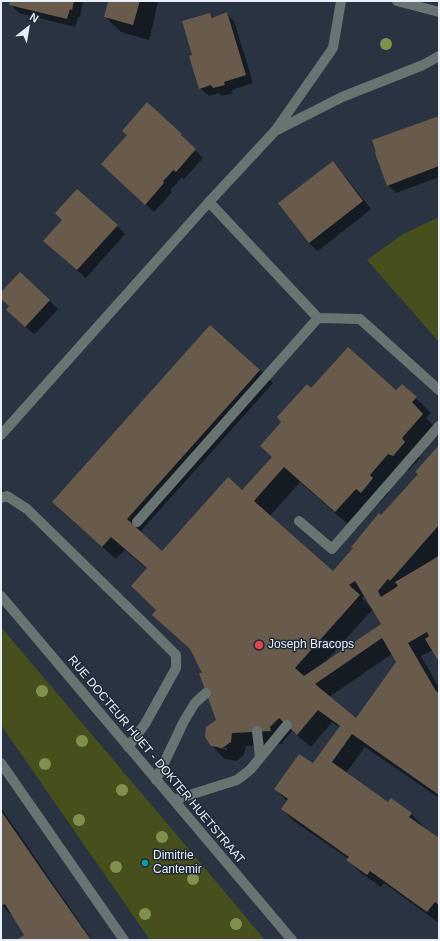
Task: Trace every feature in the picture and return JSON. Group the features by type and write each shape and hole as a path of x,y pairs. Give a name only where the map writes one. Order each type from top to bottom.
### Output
{"street":[{"path":"1,435 209,202 275,131 333,48 341,1"},
{"path":"397,1 439,12"},
{"path":"275,131 342,97 423,65 439,56"},
{"path":"209,202 318,318 360,319 439,390"},
{"path":"137,522 318,318"},
{"path":"300,521 332,549 439,426"},
{"path":"1,498 7,496 27,509 176,655 176,668 145,724 128,747"},
{"name":"RUE DOCTEUR HUET - DOKTER HUETSTRAAT","path":"1,596 292,940"},
{"path":"156,780 184,721 195,703 206,693"},
{"path":"174,800 237,780 250,770 287,725"},
{"path":"256,731 260,757"},
{"path":"1,763 124,940"}],"green space":[{"path":"439,217 439,342 367,260 403,234"},
{"path":"1,627 265,940 150,940 1,725"}],"building":[{"path":"10,1 74,1 72,10 70,9 67,19 9,5"},
{"path":"108,1 140,1 133,25 104,17"},
{"path":"227,12 246,75 224,82 225,85 213,88 211,85 199,89 189,56 192,55 182,21 210,13 212,18"},
{"path":"147,102 196,149 176,172 173,170 145,205 101,164 127,135 122,131"},
{"path":"439,116 439,166 387,186 372,140"},
{"path":"333,161 363,201 309,243 278,203"},
{"path":"77,189 118,225 77,270 43,241 62,220 55,213"},
{"path":"20,272 50,300 25,327 6,310 9,306 1,299 1,292"},
{"path":"210,325 260,370 127,519 162,551 228,477 242,490 272,457 260,446 281,422 277,417 307,384 311,388 348,347 396,390 402,384 417,397 412,402 423,414 402,438 405,442 393,456 388,454 370,475 373,478 361,493 356,489 335,512 284,467 254,501 333,571 353,548 351,547 379,513 381,515 418,474 415,472 439,445 439,525 390,581 388,579 378,591 381,597 398,586 395,582 439,556 439,662 425,639 429,636 427,632 408,643 436,691 439,693 439,795 352,734 332,762 388,802 391,798 412,813 409,817 439,838 439,905 435,902 427,912 370,871 367,875 346,860 349,857 281,809 288,799 274,789 299,754 313,763 340,726 318,710 297,735 279,718 270,727 271,731 232,733 231,742 222,748 211,746 205,737 206,727 216,720 199,673 202,673 190,649 152,615 156,610 131,586 147,568 111,537 102,547 52,502","holes":["355,581 381,624 304,676 295,668 360,595 349,585","382,638 396,662 356,718 315,684"]},
{"path":"1,811 91,940 17,940 24,935 5,904 1,906"}],"place":[{"name":"Joseph Bracops","path":"259,645"},
{"name":"Dimitrie Cantemir","path":"145,863"}]}
